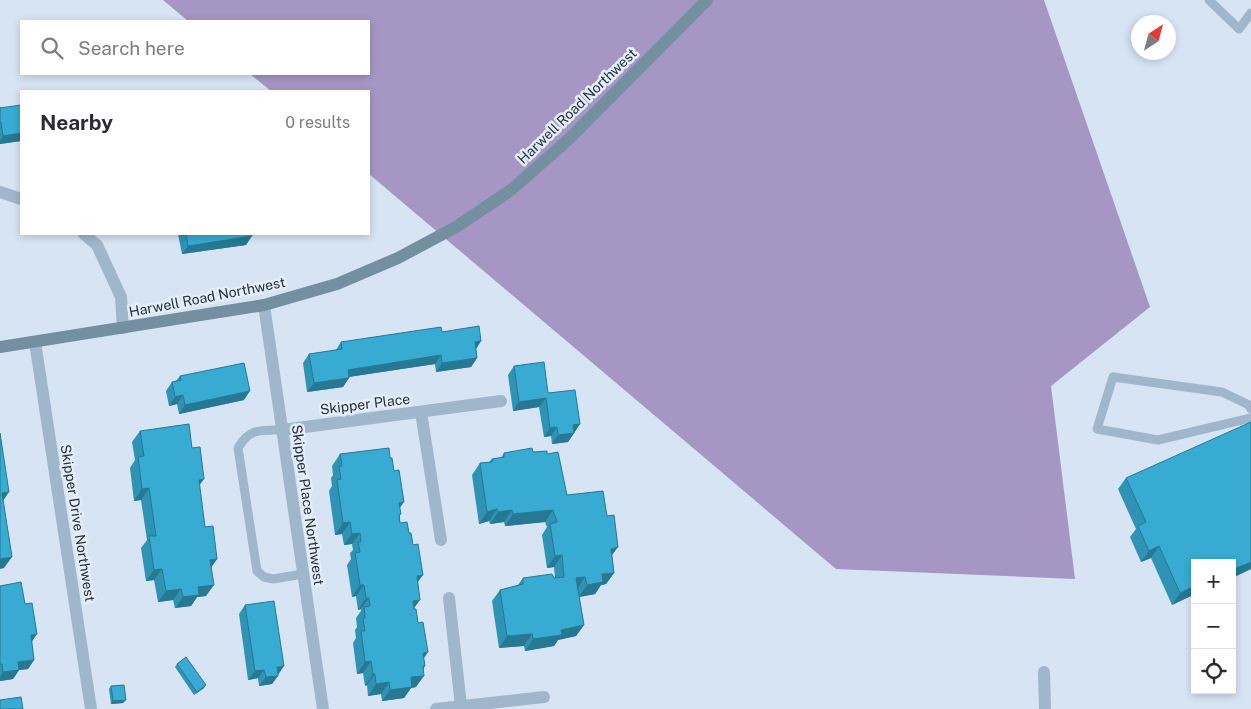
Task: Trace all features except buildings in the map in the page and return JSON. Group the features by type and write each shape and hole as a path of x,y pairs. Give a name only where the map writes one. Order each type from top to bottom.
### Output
{"street":[{"name":"Harwell Road Northwest","path":"0,347 264,305 337,284 398,258 456,227 503,195 569,139 707,0"},
{"path":"0,192 20,199"},
{"path":"85,235 97,245 121,297 123,328"},
{"name":"Skipper Place Northwest","path":"264,305 323,709"},
{"name":"Skipper Drive Northwest","path":"35,342 91,709"},
{"name":"Skipper Place","path":"282,430 501,401"},
{"name":"Skipper Place","path":"422,412 441,540"},
{"path":"449,598 461,706"},
{"path":"1044,672 1045,709"},
{"path":"436,709 544,697"}],"lane":[{"path":"1209,0 1239,29 1251,13"},
{"path":"1250,406 1222,392 1113,377 1096,429 1158,440 1251,418"},
{"path":"282,430 260,430 250,433 243,439 238,448 257,571 264,577 273,579 303,574"}],"shaded area":[{"path":"163,0 1044,0 1150,307 1051,386 1075,579 836,569 370,175 370,90 270,90 251,75 370,75 370,20 187,20"}]}
